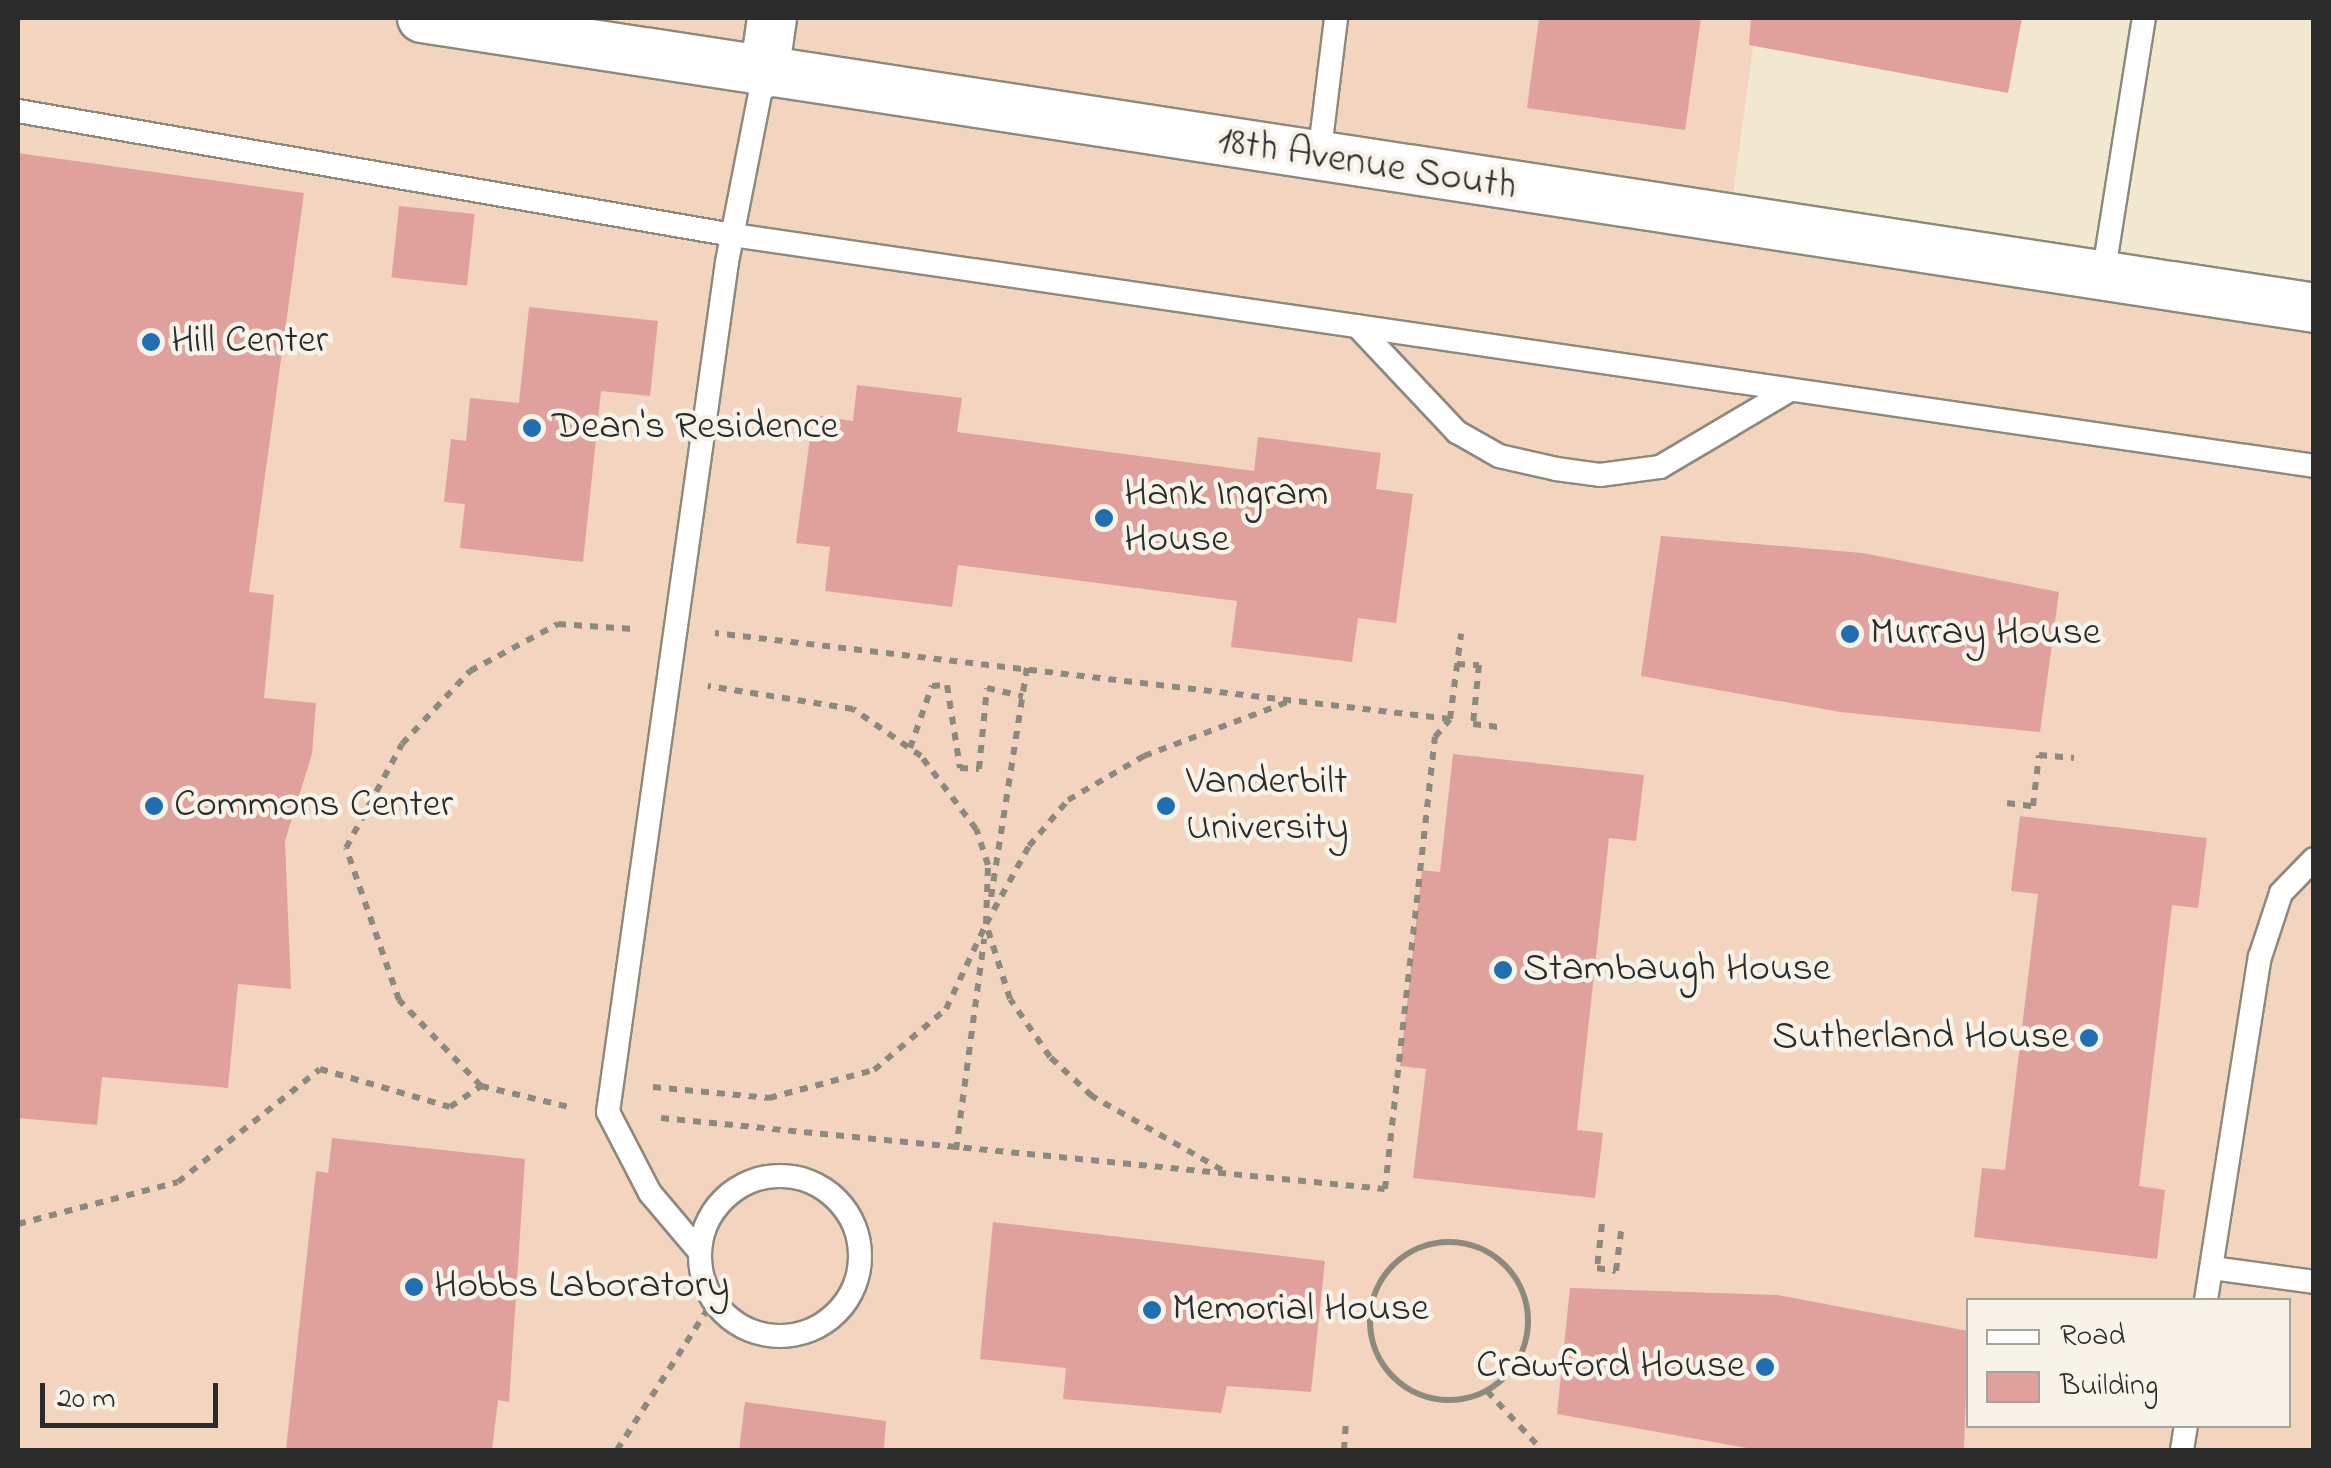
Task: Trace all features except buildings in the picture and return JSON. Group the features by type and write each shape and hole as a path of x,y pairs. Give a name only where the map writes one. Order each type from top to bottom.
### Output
{"street":[{"name":"18th Avenue South","path":"422,18 764,74 2314,308"},
{"path":"764,74 772,18"}],"lane":[{"path":"1319,158 1336,18"},
{"path":"2103,276 2144,18"},
{"path":"699,1251 719,1203 764,1177 816,1184 852,1222 858,1274 848,1298 819,1325 754,1332 713,1301 699,1251 650,1193 608,1112 666,682 733,235 764,74"},
{"path":"18,111 733,235 2314,466"},
{"path":"1357,326 1458,432 1499,456 1556,469 1660,467 1790,390"},
{"path":"2206,1298 2260,958 2281,894 2314,859"},
{"path":"2212,1268 2314,1282"}],"path":[{"path":"1450,719 1027,666 558,624 470,671 402,744 346,848 399,1000 481,1086 532,1105 956,1150 1385,1189 1435,737 1450,719 1461,634"},
{"path":"1458,664 1479,665 1473,724 1504,728"},
{"path":"956,1150 986,924 1027,666"},
{"path":"666,682 853,709 910,748 976,828 988,864 986,924 1019,1017 1060,1068 1092,1096 1227,1173"},
{"path":"910,748 932,686 947,685 960,768 978,769 988,688 1023,696"},
{"path":"612,1082 769,1098 874,1070 946,1010 986,924 1029,846 1068,800 1144,756 1292,701"},
{"path":"2007,803 2033,806 2039,755 2074,758"},
{"path":"18,1224 178,1182 320,1069 450,1107 481,1086"},
{"path":"1602,1224 1596,1268 1616,1270 1622,1224"},
{"path":"1476,1246 1517,1279 1528,1310 1524,1348 1487,1391 1420,1395 1380,1358 1372,1306 1388,1270 1413,1250 1476,1246"},
{"path":"617,1450 713,1301"},
{"path":"1487,1391 1542,1450"},
{"path":"1344,1450 1346,1419"}],"shaded area":[{"name":"Vanderbilt University","path":"18,18 1757,18 1728,230 2313,312 2313,1450 18,1450"}],"place":[{"name":"Hill Center","path":"151,342"},
{"name":"Dean's Residence","path":"532,428"},
{"name":"Hank Ingram House","path":"1104,518"},
{"name":"Murray House","path":"1850,634"},
{"name":"Commons Center","path":"154,806"},
{"name":"Vanderbilt University","path":"1166,806"},
{"name":"Stambaugh House","path":"1503,970"},
{"name":"Sutherland House","path":"2089,1038"},
{"name":"Hobbs Laboratory","path":"414,1287"},
{"name":"Memorial House","path":"1152,1310"},
{"name":"Crawford House","path":"1765,1367"}]}
